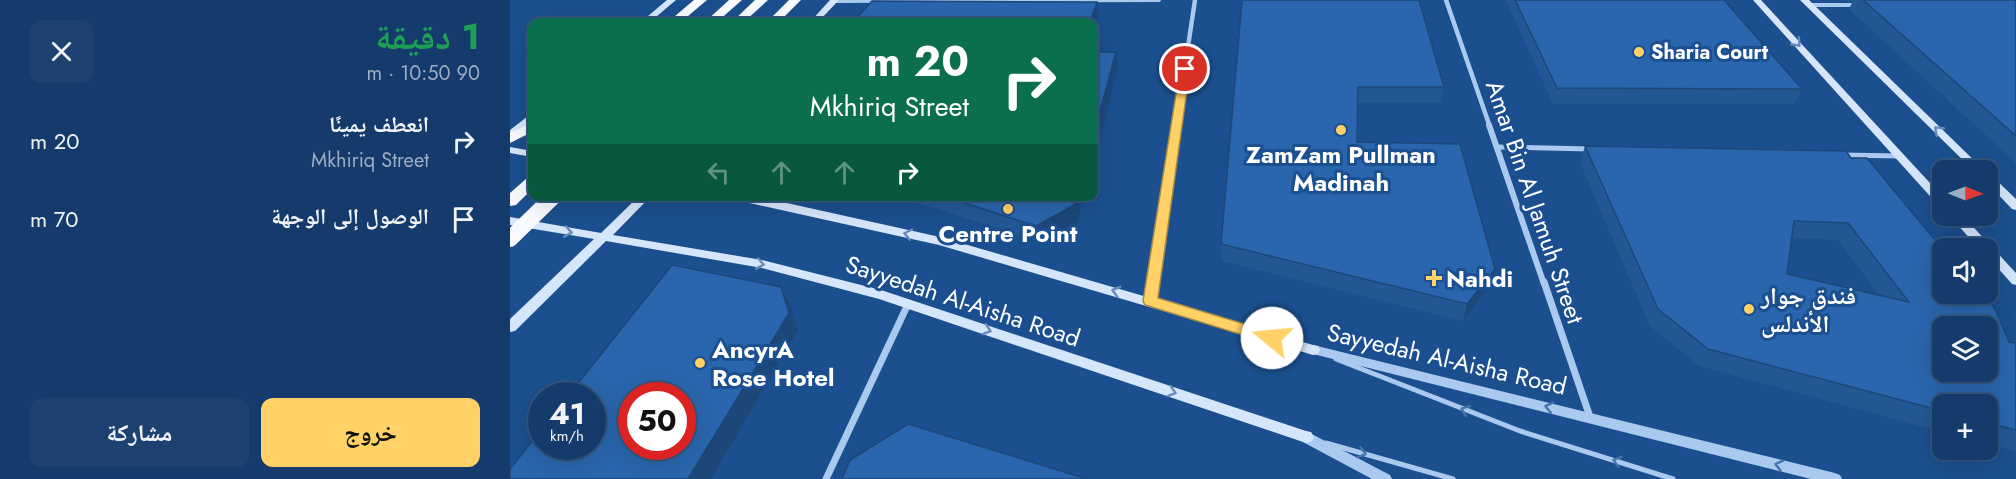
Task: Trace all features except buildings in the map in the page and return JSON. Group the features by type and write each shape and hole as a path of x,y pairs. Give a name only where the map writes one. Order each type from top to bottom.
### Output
{"highway":[{"path":"679,18 701,0"},
{"path":"716,18 736,0"},
{"path":"742,18 762,0"},
{"path":"776,18 791,4"},
{"path":"510,137 528,129"},
{"path":"510,201 528,185"},
{"path":"510,238 549,201"}],"main road":[{"path":"650,18 672,0"},
{"path":"1758,0 1932,191"},
{"path":"818,18 835,1"},
{"path":"1807,3 1969,160"},
{"path":"510,137 528,120"},
{"path":"510,150 528,153"},
{"path":"1998,188 2015,205"},
{"path":"510,327 641,201"},
{"name":"Sayyedah Al-Aisha Road","path":"759,201 940,241 1313,350"},
{"name":"Sayyedah Al-Aisha Road","path":"510,221 762,264 908,304 1306,437"},
{"path":"1965,226 1976,238"},
{"path":"1998,262 2016,281"}],"street":[{"path":"835,1 1159,0"},
{"path":"1150,301 1195,0"},
{"name":"Amar Bin Al Jamuh Street","path":"1446,0 1590,417"},
{"path":"1807,3 1867,5"},
{"path":"1497,147 1592,149"},
{"path":"1830,155 1901,156"},
{"path":"826,479 908,304"},
{"name":"Sayyedah Al-Aisha Road","path":"1313,350 1835,479"},
{"name":"Sayyedah Al-Aisha Road","path":"1306,437 1385,479"}],"lane":[{"path":"1313,350 1520,431 1673,479"},
{"path":"1306,437 1453,479"}],"place":[{"name":"Sharia Court","path":"1639,52"},
{"name":"ZamZam Pullman Madinah","path":"1341,130"},
{"name":"Centre Point","path":"1008,209"},
{"name":"Nahdi","path":"1434,278"},
{"name":"فندق جوار الأندلس","path":"1749,309"},
{"name":"AncyrA Rose Hotel","path":"700,363"}],"route":[{"path":"1185,69 1150,301 1272,338"}]}
